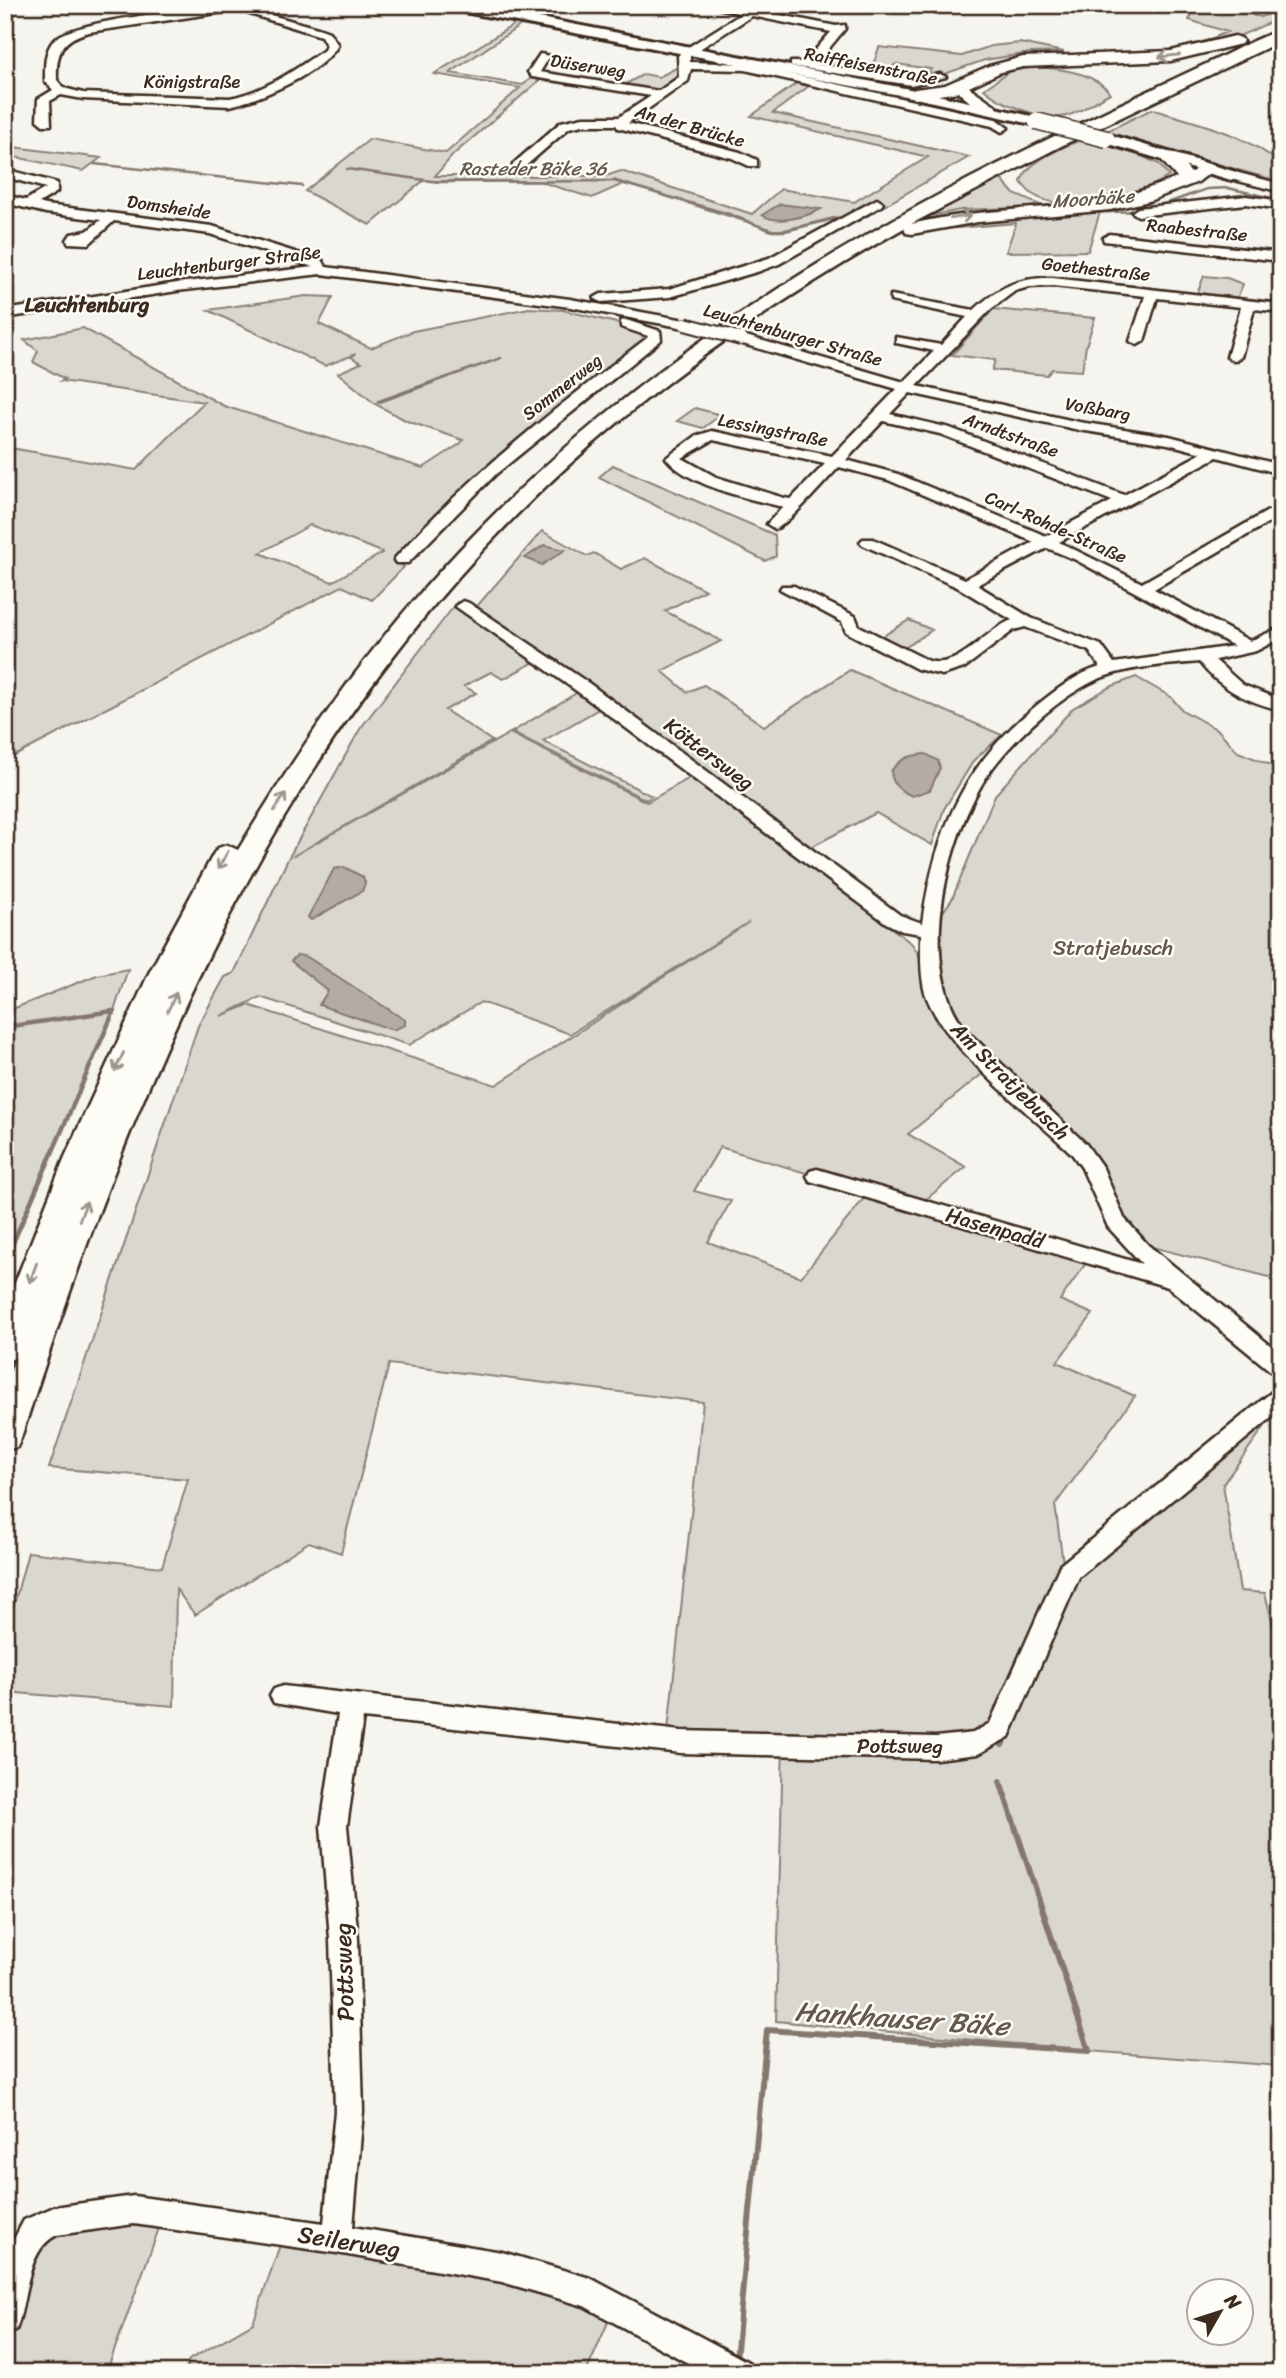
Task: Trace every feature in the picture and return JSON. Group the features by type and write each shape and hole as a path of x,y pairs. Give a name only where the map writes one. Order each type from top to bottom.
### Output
{"highway":[{"path":"915,94 952,90 1007,65 1189,54 1227,44 1281,24"},
{"path":"5,1438 61,1269 136,1080 218,911 269,819 323,735 401,628 480,539 546,474 639,394 704,345 787,290 1055,129 1281,24"},
{"path":"1055,129 1281,35"},
{"path":"5,1350 107,1088 195,909 248,816 296,741 382,626 463,534 529,470 624,390 678,349 737,308 834,248 1113,99 1123,82 1096,64 1055,60"},
{"path":"952,90 989,109"},
{"path":"1055,129 1066,142 1017,170 1016,190 1051,205 1091,209"},
{"path":"1168,157 1193,175"},
{"path":"787,290 804,285 884,240 928,224 993,213 1091,209 1137,201 1193,175 1231,175"}],"main road":[{"name":"Raiffeisenstraße","path":"449,5 693,54 915,94"},
{"path":"989,109 1055,129 1107,139 1168,157"}],"street":[{"path":"713,5 839,29 807,66"},
{"name":"Königstraße","path":"243,6 325,34 332,45 328,52 275,88 247,100 213,103 83,96 60,91 51,81 52,52 57,41 68,35 89,29 243,6"},
{"path":"693,54 750,13"},
{"path":"693,54 945,110 996,123 1002,128"},
{"name":"An der Brücke","path":"517,167 565,125 583,121 622,121 658,94 684,79 693,54"},
{"name":"Düserweg","path":"544,56 534,72 536,75 658,94"},
{"path":"775,61 952,90"},
{"path":"47,122 43,120 44,99 60,91"},
{"name":"An der Brücke","path":"622,121 622,125 635,130 736,155 753,163"},
{"path":"5,173 52,186 53,189 28,205"},
{"path":"1231,175 1281,188"},
{"name":"Domsheide","path":"5,199 28,205 212,230 303,257 318,264 321,270"},
{"path":"1138,212 1245,200 1281,205"},
{"name":"Leuchtenburger Straße","path":"500,293 507,288 518,286 604,298 670,293 775,261 877,203"},
{"path":"85,237 112,217"},
{"name":"Raabestraße","path":"1110,238 1281,257"},
{"name":"Leuchtenburger Straße","path":"5,314 164,289 321,270 544,299 685,324 908,388"},
{"name":"Goethestraße","path":"775,524 1001,292 1029,282 1053,282 1281,308"},
{"path":"1137,341 1152,293"},
{"path":"896,298 977,315"},
{"name":"Sommerweg","path":"402,560 437,519 504,458 654,340 655,334 649,330 544,307 541,306 544,299"},
{"path":"1234,357 1248,305"},
{"path":"901,340 946,350"},
{"name":"Voßbarg","path":"908,388 1079,426 1169,440 1281,470"},
{"name":"Arndtstraße","path":"881,416 945,431 1124,500"},
{"name":"Lessingstraße","path":"796,504 774,502 743,493 683,467 673,458 701,439 712,435 838,462"},
{"path":"965,585 1216,452"},
{"name":"Carl-Rohde-Straße","path":"838,462 893,477 1048,540 1250,648"},
{"path":"1143,589 1273,514 1281,516"},
{"path":"868,542 965,585 1025,621 1095,649 1110,669"},
{"path":"788,589 849,619 852,629 923,665 942,670 958,664 1008,628 1025,621"},
{"name":"Köttersweg","path":"463,607 584,688 893,919 909,927 929,930"},
{"name":"Am Stratjebusch","path":"1281,632 1250,648 1099,671 1075,685 1034,717 984,767 971,788 953,827 929,930 929,975 943,1013 962,1038 1082,1152 1109,1210 1123,1231 1173,1280 1281,1367"},
{"path":"1204,657 1226,683 1247,694 1281,705"},
{"name":"Hasenpadd","path":"817,1176 1173,1280"},
{"name":"Pottsweg","path":"283,1696 681,1742 936,1748 978,1743 1000,1730 1069,1572 1281,1397"},
{"name":"Pottsweg","path":"337,2239 349,2111 344,1939 334,1826 352,1706"},
{"name":"Seilerweg","path":"5,2319 20,2258 35,2230 54,2221 134,2210 337,2239 502,2267 590,2294 737,2373"}],"green space":[{"path":"1197,5 1238,5 1260,17 1281,10 1281,17 1240,36 1212,45 1167,50 1191,47 1227,32 1189,20"},
{"path":"520,21 673,50 677,54 521,25 450,73 523,85 532,77 541,79 453,155 435,176 606,176 621,171 752,214 781,189 854,202 928,157 751,116 801,80 813,83 773,113 969,157 858,221 849,216 843,219 837,217 784,230 773,230 614,180 623,184 592,198 538,181 423,181 370,225 305,191 370,139 446,153 520,88 434,74"},
{"path":"1020,43 1064,52 1030,53 985,60 924,81 931,69 896,64 878,77 807,67 813,59 867,67 875,60 879,47 962,56 991,46"},
{"path":"1034,67 1065,70 1086,76 1110,93 1079,111 1066,116 1051,117 1020,109 984,89 1010,71"},
{"path":"680,68 681,74 660,91 620,87 644,74 659,77"},
{"path":"1152,109 1220,130 1253,145 1281,165 1281,182 1105,132"},
{"path":"1082,139 1133,152 1159,164 1169,176 1121,196 1082,203 1046,200 1032,194 1021,182 1024,174 1037,162"},
{"path":"5,146 101,158 83,171 5,155"},
{"path":"1000,178 1014,194 1045,207 961,210 929,216"},
{"path":"1100,212 1088,251 1006,252 1016,223 933,230 966,219 989,216"},
{"path":"1204,276 1227,278 1243,284 1237,299 1197,294"},
{"path":"306,296 333,297 319,324 371,348 413,331 529,308 563,310 645,330 652,336 572,400 397,562 404,567 372,600 342,586 5,761 5,447 136,470 204,402 61,381 65,379 33,362 38,351 24,340 83,328 224,406 423,468 463,440 407,421 375,404 338,373 361,363 351,357 356,354 325,366 208,310","holes":["310,525 382,552 332,582 260,553"]},
{"path":"993,309 1095,318 1082,371 1052,369 1047,375 992,370 995,360 952,355"},
{"path":"695,408 721,415 703,428 677,421"},
{"path":"613,465 775,535 776,556 765,561 599,477"},
{"path":"542,531 587,556 594,553 621,569 645,558 705,590 665,611 721,641 662,671 687,692 704,685 764,726 850,670 1002,735 974,760 944,809 932,845 876,813 809,848 606,705 543,741 652,796 646,800 512,732 583,689 540,659 503,679 491,672 464,686 476,693 445,710 492,741 293,856 510,733 647,802 695,775 912,944 919,955 936,1022 986,1071 908,1134 966,1167 919,1205 1091,1256 1060,1300 1093,1314 1057,1362 1135,1396 1055,1505 1065,1577 1014,1696 978,1742 667,1740 703,1402 389,1364 341,1553 309,1542 195,1615 176,1589 174,1706 5,1692 5,1638 28,1552 162,1567 188,1479 49,1468 198,1026 225,977 234,973 288,859 360,729 457,602 472,612","holes":["749,922 496,1085 248,1005 221,1016 260,997 409,1045 481,1002 570,1034","720,1147 869,1192 801,1277 708,1242 731,1201 694,1191"]},
{"path":"909,620 932,630 903,649 880,638"},
{"name":"Stratjebusch","path":"1136,677 1171,697 1182,710 1218,730 1238,752 1281,769 1281,1280 1136,1243 1093,1172 962,1038 937,963 936,922 952,899 995,795 1073,708 1110,687"},
{"path":"128,969 114,1011 5,1258 5,1012 97,975"},
{"path":"1281,1404 1223,1484 1240,1591 1265,1593 1281,1657 1281,2066 1089,2051 776,2021 783,1744 936,1748 1001,1730 1064,1584"},
{"path":"162,2220 106,2373 5,2373 5,2344 26,2260 44,2232"},
{"path":"282,2239 502,2267 615,2306 586,2373 184,2373 189,2360 253,2323"}],"shaded area":[{"path":"780,204 821,209 808,215 783,220 762,215"},
{"path":"544,545 565,550 542,565 525,558"},
{"path":"926,754 938,761 940,768 930,790 912,796 903,792 893,780 891,771 906,758"},
{"path":"344,867 363,877 365,883 362,891 311,920 308,917 334,869"},
{"path":"297,955 307,957 405,1020 405,1025 393,1030 319,1005 328,991 291,961"}],"waterway":[{"name":"Rasteder Bäke 36","path":"1237,5 1255,16"},
{"path":"94,164 302,186"},
{"name":"Rasteder Bäke 36","path":"347,169 439,182 614,181 729,214 772,231 785,231 838,218"},
{"name":"Moorbäke","path":"1159,206 1207,189 1228,188 1281,200"},
{"name":"Moorbäke","path":"1061,214 1137,211"},
{"path":"428,384 501,358"},
{"path":"378,402 433,382"},
{"path":"5,1027 113,1011"},
{"path":"5,1261 114,1011"},
{"name":"Hankhauser Bäke","path":"1002,1745 1006,1736"},
{"name":"Hankhauser Bäke","path":"736,2360 767,2030 1089,2051 1000,1781"}],"district":[{"name":"Leuchtenburg","path":"87,305"}]}
